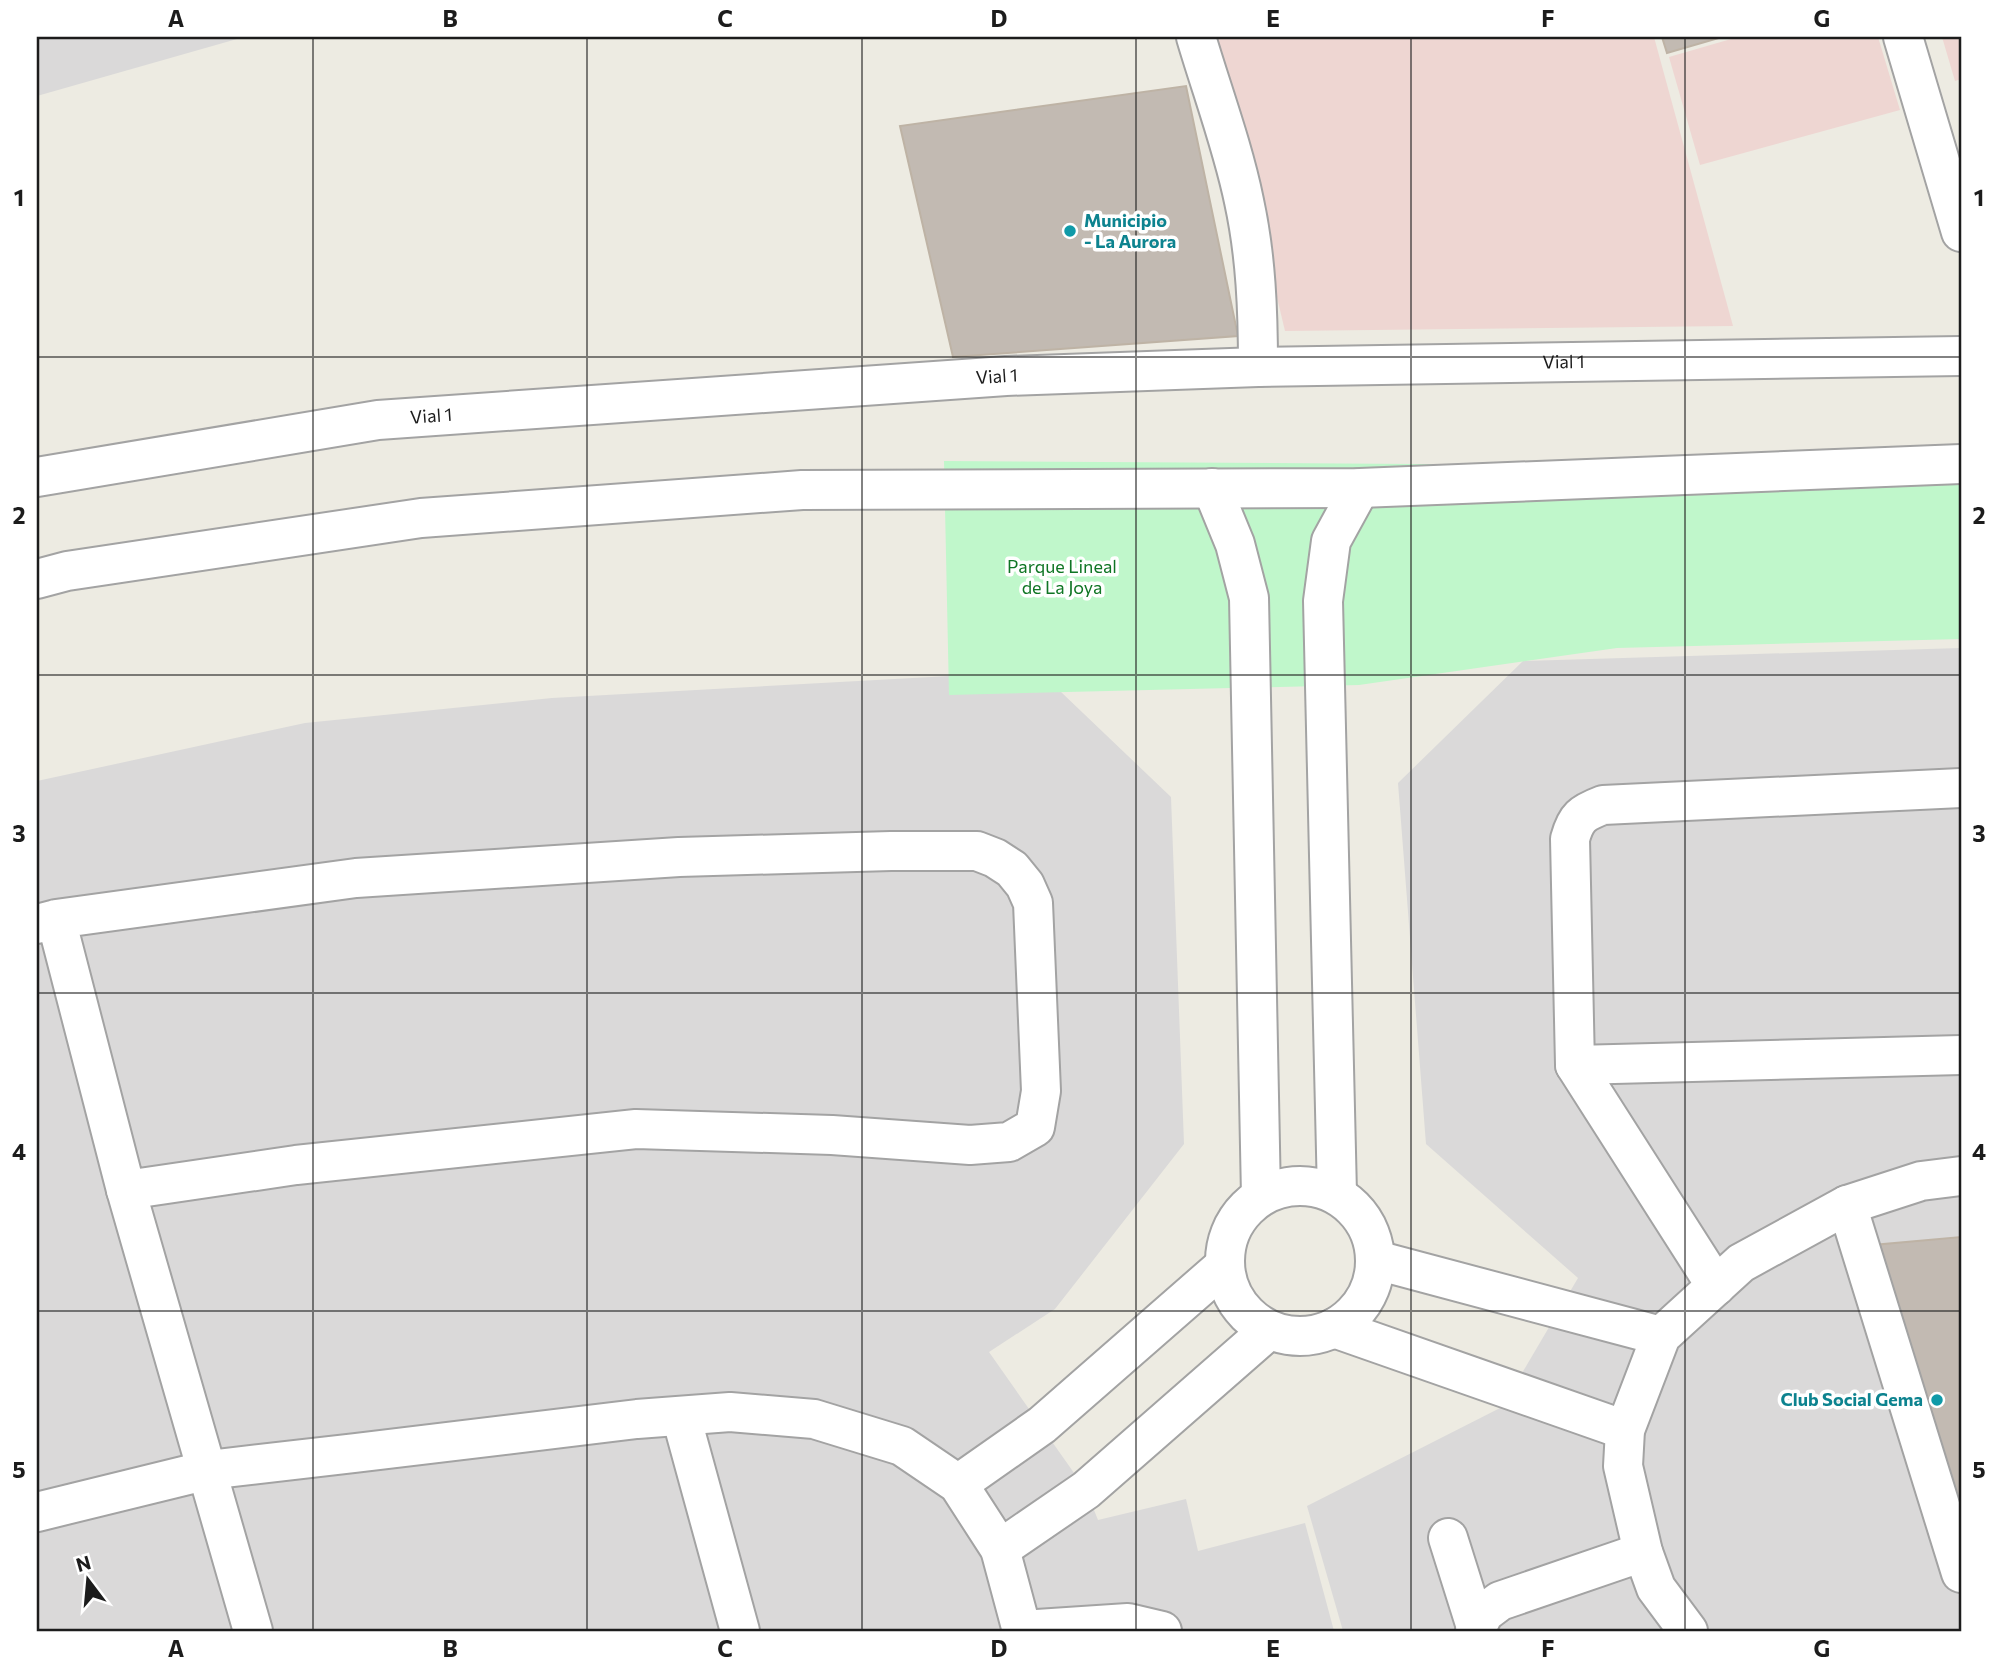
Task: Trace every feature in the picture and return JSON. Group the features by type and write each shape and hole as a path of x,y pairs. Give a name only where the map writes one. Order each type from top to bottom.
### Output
{"street":[{"path":"1196,37 1243,198 1250,233 1258,318 1258,367"},
{"path":"1903,37 1961,232"},
{"name":"Vial 1","path":"37,477 379,420 1006,376 1258,367 1961,356"},
{"path":"37,579 67,571 421,518 802,490 1360,488 1961,464"},
{"path":"1212,488 1235,544 1249,598 1261,1196"},
{"path":"1337,1194 1322,601 1331,541 1360,488"},
{"path":"1716,1286 1575,1065 1570,839 1574,823 1585,812 1612,804 1961,788"},
{"path":"126,1190 296,1166 636,1129 832,1135 970,1144 1009,1143 1035,1127 1041,1091 1033,903 1025,885 1012,869 977,851 891,851 679,857 356,878 47,921 253,1631"},
{"path":"1575,1065 1961,1055"},
{"path":"1688,1631 1656,1588 1643,1552 1623,1466 1625,1430 1661,1336 1741,1263 1847,1205 1921,1181 1961,1176"},
{"path":"1312,1186 1337,1194 1357,1211 1371,1234 1376,1260 1371,1287 1356,1311 1334,1328 1302,1336 1269,1330 1243,1311 1227,1282 1225,1250 1237,1219 1261,1196 1285,1187 1312,1186"},
{"path":"1847,1205 1961,1573"},
{"path":"1376,1260 1661,1336"},
{"path":"958,1484 1042,1425 1224,1266"},
{"path":"1334,1328 1625,1430"},
{"path":"1000,1549 1086,1490 1269,1330"},
{"path":"37,1512 208,1471 637,1419 730,1412 814,1419 902,1446 958,1484 1000,1549 1022,1630 1128,1623 1162,1631"},
{"path":"681,1416 740,1631"},
{"path":"1448,1538 1476,1629"},
{"path":"1476,1629 1485,1613 1500,1601 1643,1552"}],"shaded area":[{"path":"37,37 244,37 37,96"},
{"path":"1215,37 1654,37 1733,326 1285,331"},
{"path":"1738,37 1878,37 1900,110 1700,165 1669,57"},
{"path":"1942,37 1961,37 1961,79 1955,81"},
{"path":"1961,648 1961,1631 1343,1631 1307,1506 1502,1407 1578,1278 1426,1144 1398,783 1523,661"},
{"path":"1039,671 1171,797 1184,1144 1055,1309 989,1352 1086,1490 1098,1520 1186,1499 1198,1551 1305,1523 1334,1631 37,1631 37,781 305,723 552,698"}],"green space":[{"name":"Parque Lineal de La Joya","path":"1961,459 1961,639 1617,648 1359,685 949,695 944,461 1716,466"}],"building":[{"path":"1662,37 1722,37 1667,53"},
{"name":"Municipio - La Aurora","path":"1186,86 1238,336 953,357 900,126"},
{"name":"Club Social Gema","path":"1961,1237 1961,1554 1862,1246"}],"place":[{"name":"Municipio - La Aurora","path":"1070,231"},
{"name":"Club Social Gema","path":"1937,1400"}]}
